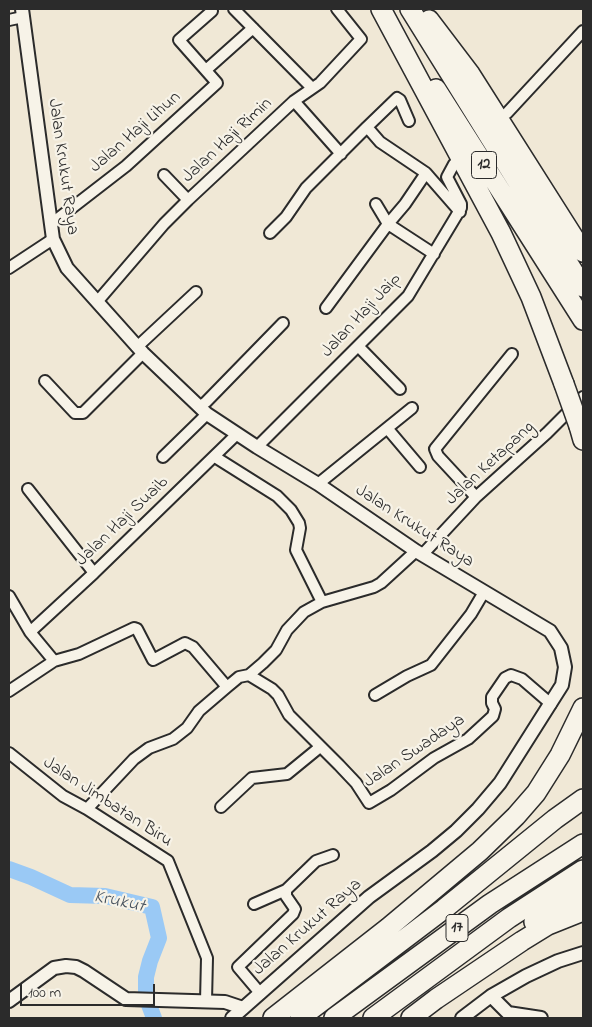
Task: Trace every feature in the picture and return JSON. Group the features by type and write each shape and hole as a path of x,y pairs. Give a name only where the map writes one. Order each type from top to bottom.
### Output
{"highway":[{"path":"381,9 500,233 531,298 581,433"},
{"name":"12","path":"386,9 583,320"},
{"name":"12","path":"410,9 583,287"},
{"path":"421,9 470,74 583,252"},
{"path":"273,1018 388,928 480,851 516,816 536,793 560,755 583,708"},
{"path":"300,1018 436,915 583,798"},
{"name":"17","path":"334,1018 490,904 583,844"},
{"name":"17","path":"372,1018 509,918 583,870"},
{"path":"436,999 488,954 583,890"},
{"path":"411,1018 522,940 548,925 583,911"}],"street":[{"path":"234,9 312,88"},
{"name":"Jalan Haji Rimin","path":"97,302 164,224 188,200 294,101 320,84 362,39 337,9"},
{"path":"212,11 179,40 206,70 253,28"},
{"path":"9,20 22,13"},
{"name":"Jalan Krukut Raya","path":"22,13 53,238 67,268 140,350 202,414 318,484 417,554 482,595 550,631 561,648 565,667 562,685 551,704 500,783 478,809 432,851 369,897 232,1018"},
{"path":"507,113 583,31"},
{"name":"Jalan Haji Lihun","path":"51,224 126,166 218,83 206,70"},
{"path":"270,233 286,217 306,188 397,98 400,100 409,121"},
{"path":"294,101 341,154"},
{"path":"367,127 380,142 426,173 460,212"},
{"path":"454,164 447,178 461,204 460,212"},
{"path":"326,308 405,204 426,173"},
{"path":"164,175 188,200"},
{"path":"376,204 388,224 434,254"},
{"name":"Jalan Haji Jaip","path":"257,447 408,296 460,212"},
{"path":"9,268 53,238"},
{"path":"45,381 75,413 83,413 196,292"},
{"path":"163,457 186,434 283,323"},
{"path":"358,346 400,390"},
{"path":"476,497 438,456 435,449 512,354"},
{"name":"Jalan Ketapang","path":"87,809 134,759 149,748 173,739 187,728 199,711 227,687 239,678 249,675 276,650 287,630 304,612 322,602 374,587 417,554 583,397"},
{"path":"318,484 412,408"},
{"path":"387,428 420,467"},
{"name":"Jalan Haji Suaib","path":"30,632 94,573 237,434"},
{"path":"218,454 277,496 291,510 299,522 300,528 296,550 322,602"},
{"path":"28,489 94,573"},
{"path":"375,695 407,676 431,665 471,614 482,595"},
{"path":"9,596 30,632 54,661"},
{"path":"10,688 54,661 79,654 134,628 137,629 153,660 185,643 193,647 227,687"},
{"name":"Jalan Swadaya","path":"249,675 272,689 278,695 289,715 356,783 369,803 392,790 434,758 468,739 494,716 495,709 492,697 505,678 511,675 522,679 551,704"},
{"path":"221,807 252,778 287,774 320,747"},
{"name":"Jalan Jimbatan Biru","path":"10,758 63,796 87,809 168,861 207,958 206,1001"},
{"path":"254,904 286,890 316,861 333,855"},
{"path":"260,993 238,968 294,914 295,910 286,896 286,890"},
{"path":"462,1018 491,996 526,976 558,961 583,953"},
{"path":"9,1001 54,968 66,966 76,967 84,971 126,999 225,1002 243,1008"},
{"path":"491,996 508,1013 533,1018"}],"waterway":[{"name":"Krukut","path":"9,869 70,895 105,896 152,907 159,938 146,977 146,997 154,1018"}]}
